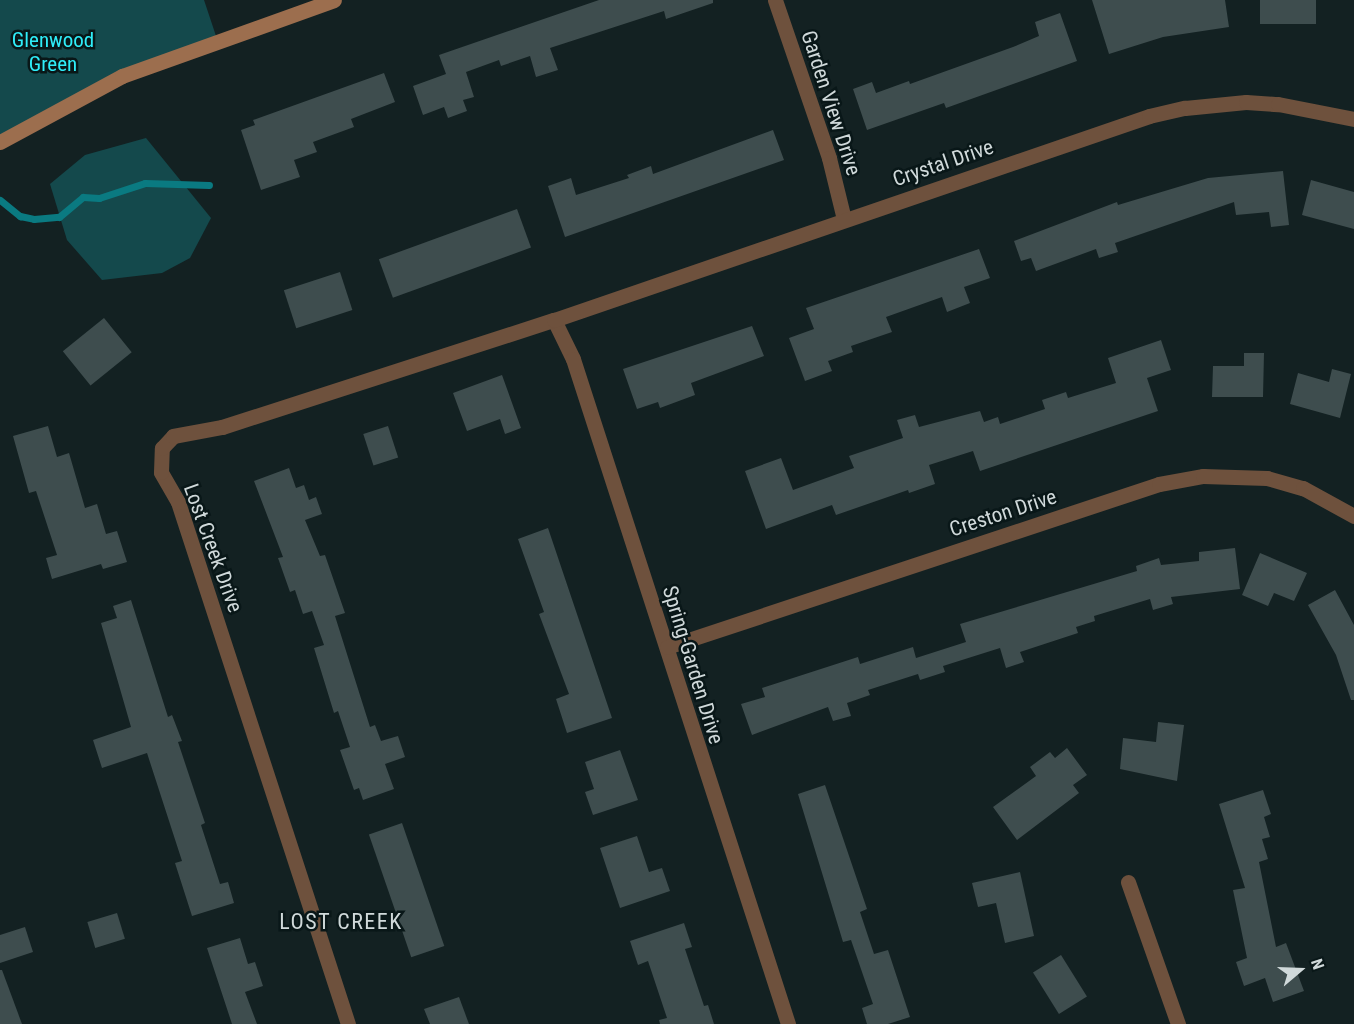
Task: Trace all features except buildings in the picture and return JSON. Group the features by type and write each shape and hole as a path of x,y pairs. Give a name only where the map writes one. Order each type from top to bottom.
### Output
{"street":[{"path":"0,142 122,76 334,0"},
{"name":"Garden View Drive","path":"776,0 829,158 844,219"},
{"name":"Crystal Drive","path":"554,320 844,219 1185,108 1278,104 1354,119"},
{"name":"Spring-Garden Drive","path":"554,320 573,359 788,1024"},
{"name":"Lost Creek Drive","path":"348,1024 178,502 161,472 162,448 173,436 222,427 554,320"},
{"name":"Creston Drive","path":"667,647 1159,484 1203,476 1267,478 1303,489 1354,516"},
{"path":"1128,882 1178,1024"}],"green space":[{"name":"Glenwood Green","path":"0,0 204,0 217,39 0,142"},
{"path":"146,138 211,218 190,258 162,273 102,280 67,240 50,184 85,155"}],"waterway":[{"path":"0,200 20,216 34,219 59,217 83,197 99,198 145,183 209,185"}],"district":[{"name":"LOST CREEK","path":"341,922"}]}
